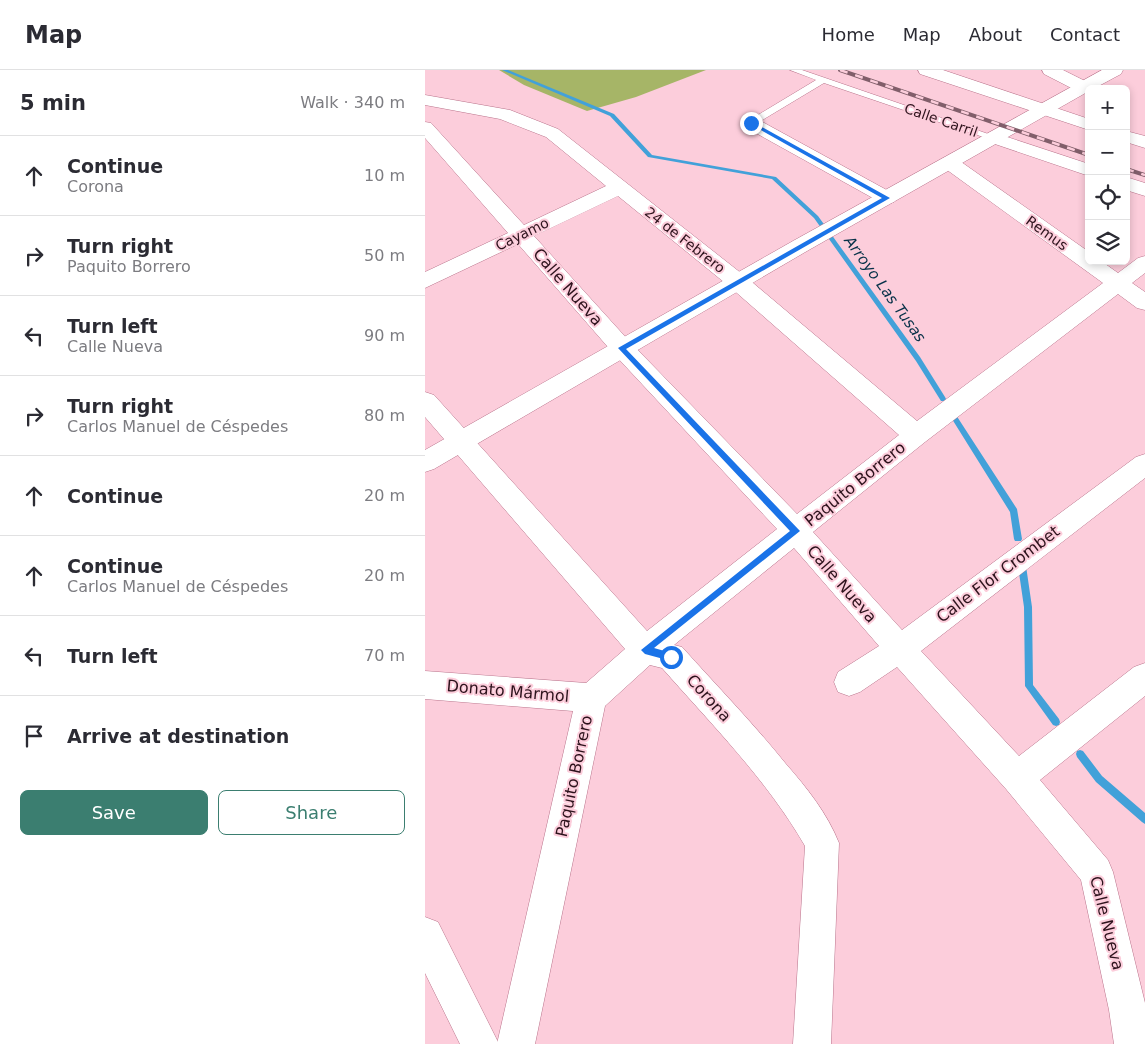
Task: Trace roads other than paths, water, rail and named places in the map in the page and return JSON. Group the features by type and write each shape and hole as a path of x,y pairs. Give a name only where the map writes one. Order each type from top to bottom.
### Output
{"street":[{"path":"926,70 1041,110 1085,123"},
{"path":"1051,70 1083,86"},
{"path":"425,462 800,246 995,138 1083,86 1115,70"},
{"name":"24 de Febrero","path":"425,100 504,114 552,133 738,282 916,435"},
{"path":"751,123 887,198"},
{"name":"Calle Nueva","path":"425,127 622,348 796,531 899,649 1017,778 1096,872 1133,1044"},
{"path":"1130,137 1145,142"},
{"name":"Calle Carril","path":"995,138 1085,169"},
{"name":"Remus","path":"950,163 1145,303"},
{"path":"1130,184 1145,190"},
{"name":"Cayamo","path":"425,282 620,188"},
{"name":"Paquito Borrero","path":"516,1044 591,698 645,650 916,435 1145,264"},
{"path":"425,401 645,650"},
{"name":"Calle Flor Crombet","path":"849,682 899,649 1145,464"},
{"name":"Corona","path":"645,650 671,657 755,750 799,806 822,843 812,1044"},
{"path":"1017,778 1145,677"},
{"name":"Donato Mármol","path":"425,684 591,698"},
{"path":"425,935 480,1044"}],"lane":[{"name":"Calle Carril","path":"794,70 995,138"},
{"path":"751,123 823,80"}],"waterway":[{"name":"Arroyo Las Tusas","path":"504,70 612,115 650,156 774,178 816,217 918,359 943,399"},
{"name":"Arroyo Las Tusas","path":"954,417 1014,511 1018,539"},
{"name":"Arroyo Las Tusas","path":"1022,566 1028,607 1029,686 1056,722"},
{"name":"Arroyo Las Tusas","path":"1080,754 1099,779 1145,819"}],"railway":[{"path":"840,70 1085,154"},
{"path":"1130,170 1145,175"}]}
